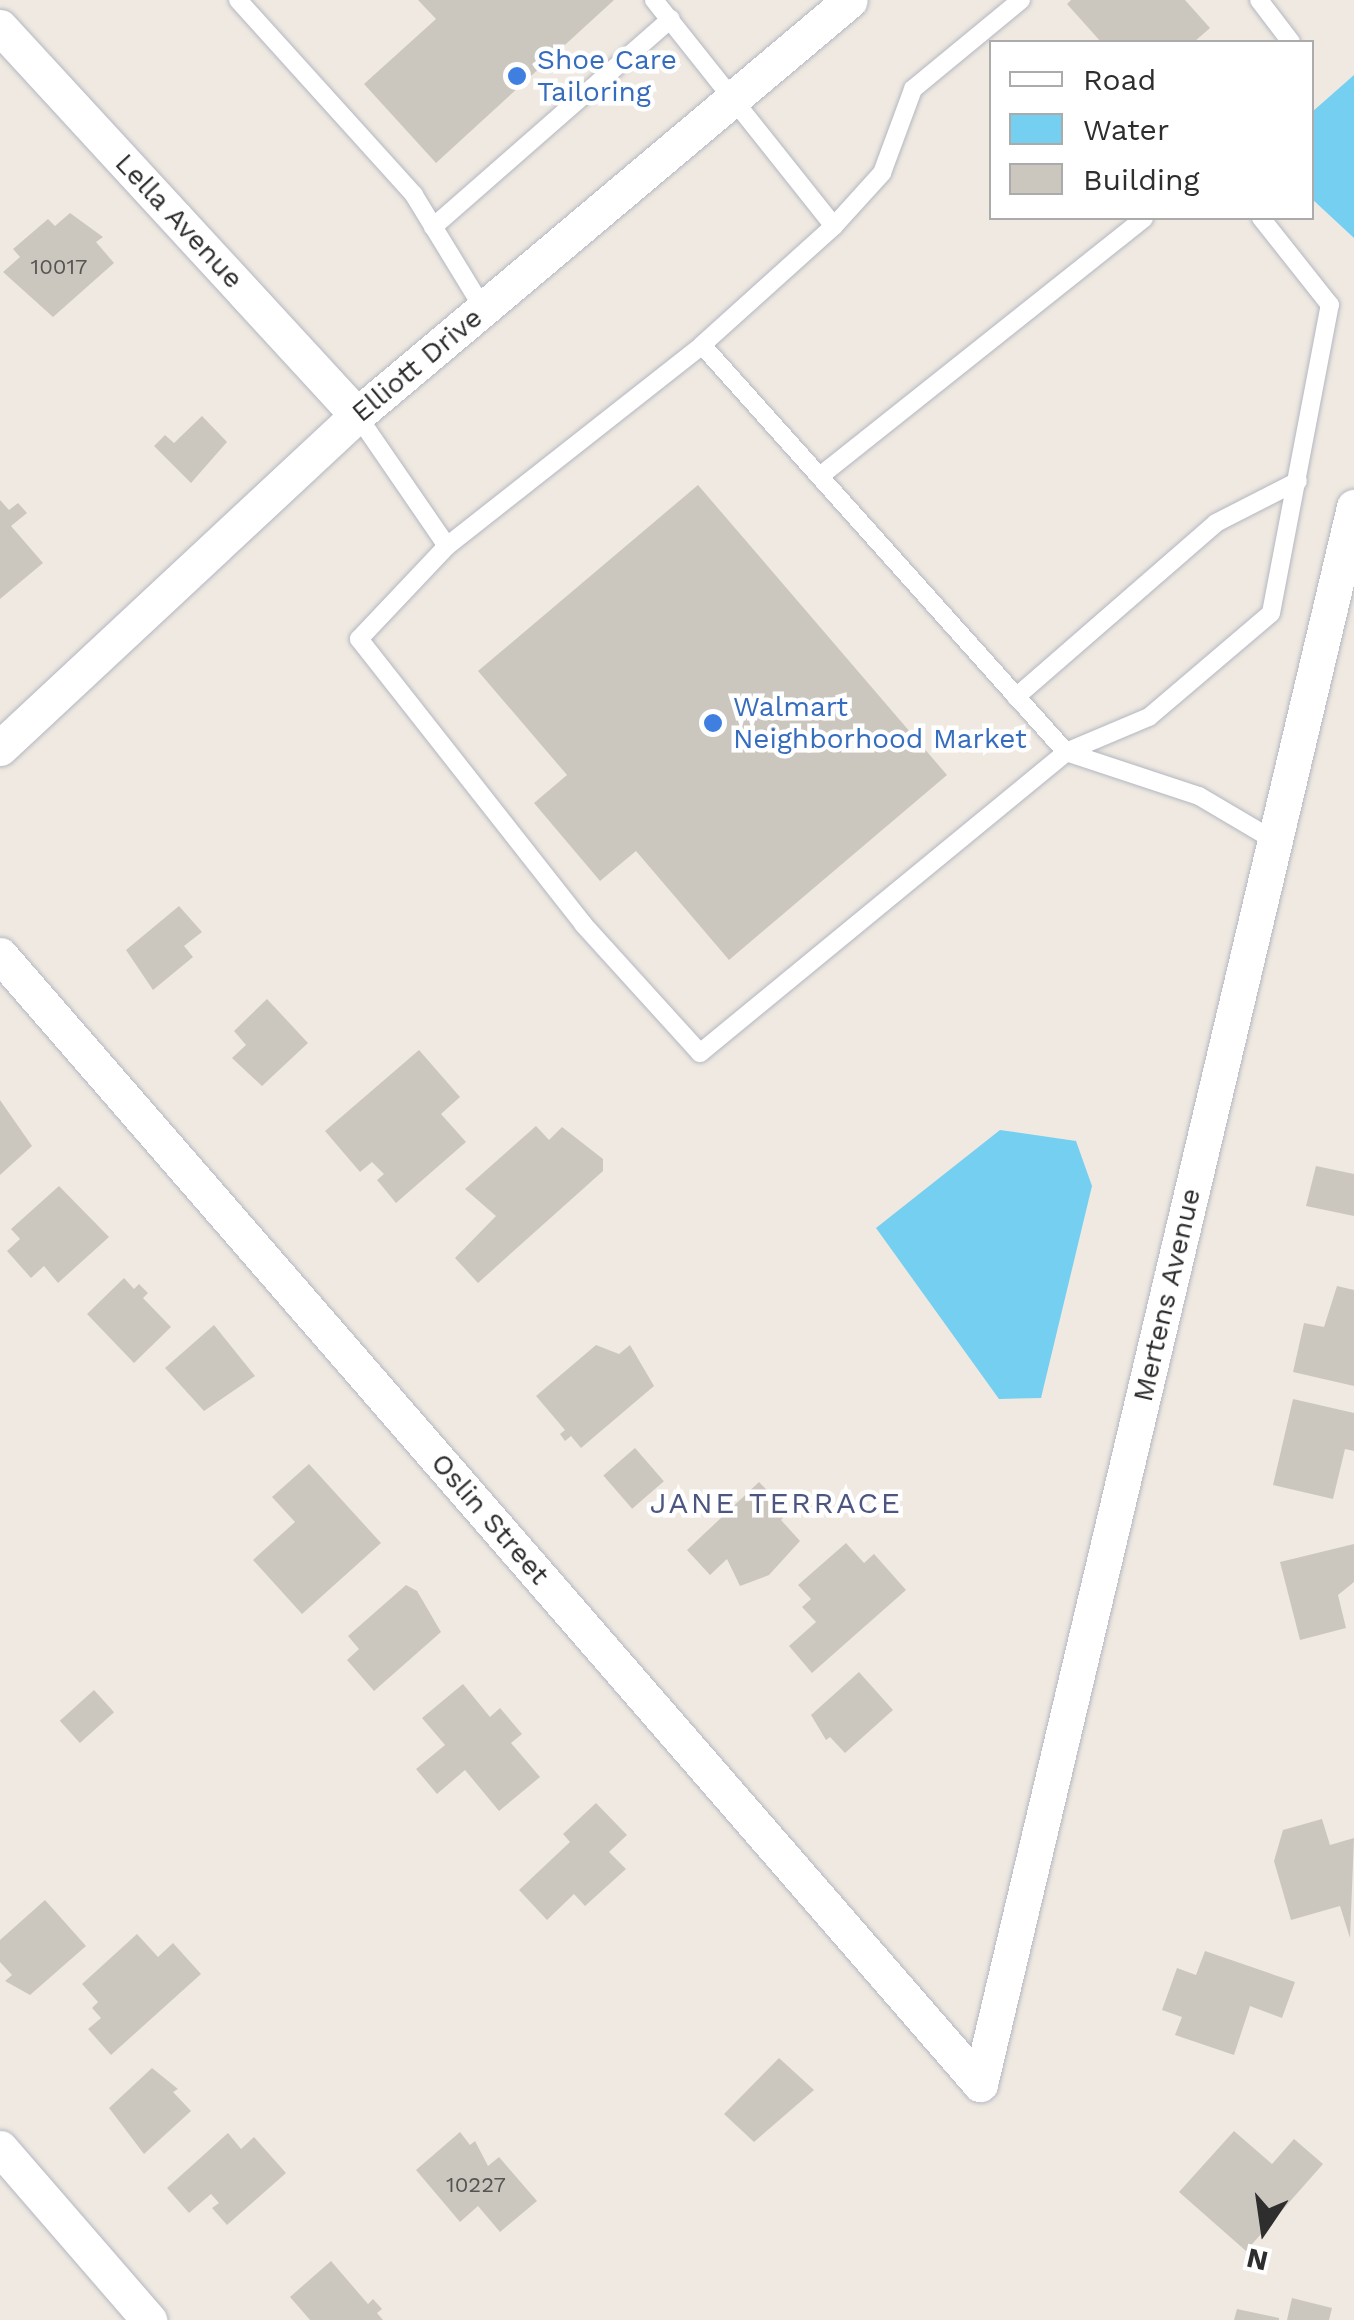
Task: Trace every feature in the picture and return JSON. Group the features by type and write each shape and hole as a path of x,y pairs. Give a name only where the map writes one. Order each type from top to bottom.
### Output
{"street":[{"name":"Elliott Drive","path":"0,748 357,415 850,0"},
{"name":"Lella Avenue","path":"0,27 357,415"},
{"name":"Mertens Avenue","path":"980,2084 1354,507"},
{"name":"Oslin Street","path":"0,955 980,2084"},
{"path":"0,2148 150,2320"}],"lane":[{"path":"238,0 414,195 484,308"},
{"path":"1021,0 914,89 882,174 834,226 702,345 447,546 359,639 583,924 700,1053 1066,752 1150,718 1271,613 1330,305 1263,220"},
{"path":"1259,0 1289,40"},
{"path":"433,227 667,8 834,226"},
{"path":"820,476 1141,220"},
{"path":"702,345 1066,752 1198,796 1275,841"},
{"path":"357,415 447,546"},
{"path":"1016,697 1216,523 1298,481"}],"water":[{"path":"1354,75 1354,238 1314,201 1314,110"},
{"path":"1000,1130 1076,1141 1092,1186 1041,1398 999,1399 876,1228"}],"building":[{"path":"418,0 614,0 436,163 364,84 436,19"},
{"path":"1071,0 1185,0 1210,28 1196,40 1099,40 1067,4"},
{"path":"70,213 103,237 96,242 114,263 53,317 3,272 20,257 13,249 48,219 55,226"},
{"path":"202,416 227,442 191,483 154,446 165,435 174,443"},
{"name":"Walmart Neighborhood Market","path":"698,485 947,775 729,960 636,851 600,881 534,803 567,775 478,671"},
{"path":"0,500 9,510 18,503 27,513 11,526 43,563 0,599"},
{"path":"179,906 202,932 184,946 193,957 153,990 126,950"},
{"path":"267,999 308,1043 262,1086 232,1058 246,1045 234,1031"},
{"path":"419,1050 460,1097 441,1114 466,1142 396,1203 377,1180 384,1174 372,1162 360,1172 325,1131"},
{"path":"0,1100 32,1146 0,1175"},
{"path":"536,1126 549,1140 562,1127 603,1159 603,1171 478,1283 455,1258 496,1216 465,1189"},
{"path":"1316,1166 1354,1174 1354,1216 1306,1206"},
{"path":"59,1186 109,1237 58,1283 44,1266 31,1278 7,1251 20,1239 11,1229"},
{"path":"124,1278 134,1289 139,1284 148,1293 143,1298 171,1327 134,1363 87,1314"},
{"path":"1337,1286 1354,1290 1354,1386 1293,1372 1304,1323 1324,1327"},
{"path":"214,1325 255,1376 204,1411 165,1368"},
{"path":"596,1345 619,1354 630,1345 654,1386 581,1448 571,1436 565,1441 560,1434 565,1430 536,1396"},
{"path":"1293,1399 1354,1413 1354,1451 1345,1449 1333,1499 1273,1485"},
{"path":"635,1448 664,1481 632,1509 603,1476"},
{"path":"309,1464 381,1543 302,1614 253,1560 295,1522 272,1497"},
{"path":"759,1482 788,1512 781,1520 800,1541 769,1575 740,1586 727,1559 710,1575 687,1550"},
{"path":"846,1543 864,1563 874,1554 906,1590 812,1673 789,1646 816,1622 802,1607 811,1599 798,1585"},
{"path":"1354,1544 1354,1582 1338,1595 1346,1628 1300,1640 1280,1562"},
{"path":"406,1585 417,1591 441,1632 374,1691 347,1660 359,1649 348,1636"},
{"path":"859,1672 893,1710 845,1753 830,1737 826,1740 811,1715"},
{"path":"463,1684 490,1717 500,1708 522,1734 511,1743 540,1777 499,1811 465,1770 437,1794 416,1769 445,1745 422,1718"},
{"path":"94,1690 114,1712 80,1743 60,1721"},
{"path":"596,1803 627,1835 609,1852 626,1869 585,1906 574,1894 547,1920 519,1890 570,1842 563,1834"},
{"path":"1322,1819 1330,1845 1354,1838 1350,1938 1340,1906 1291,1920 1274,1861 1283,1830"},
{"path":"45,1900 86,1946 30,1995 5,1981 12,1975 0,1962 0,1940"},
{"path":"137,1934 158,1957 173,1943 201,1974 111,2055 88,2029 101,2018 92,2008 98,2002 82,1984"},
{"path":"1205,1951 1295,1982 1282,2018 1250,2006 1234,2055 1175,2035 1182,2017 1162,2010 1177,1968 1196,1975"},
{"path":"779,2058 814,2090 754,2142 724,2114"},
{"path":"152,2068 178,2089 173,2092 191,2111 144,2154 109,2108"},
{"path":"1234,2131 1272,2164 1294,2139 1323,2164 1246,2251 1179,2192"},
{"path":"460,2132 470,2145 475,2141 488,2166 499,2157 537,2201 500,2232 478,2206 460,2222 416,2170"},
{"path":"228,2133 241,2149 254,2137 286,2173 227,2225 212,2208 219,2203 211,2194 189,2213 167,2188"},
{"path":"331,2261 368,2304 373,2299 382,2309 377,2313 383,2320 310,2320 290,2297"},
{"path":"1292,2298 1332,2308 1329,2320 1287,2320"},
{"path":"1237,2309 1279,2318 1279,2320 1234,2320"}],"place":[{"name":"Shoe Care Tailoring","path":"517,76"},
{"name":"Walmart Neighborhood Market","path":"713,723"}],"district":[{"name":"JANE TERRACE","path":"776,1503"}]}
